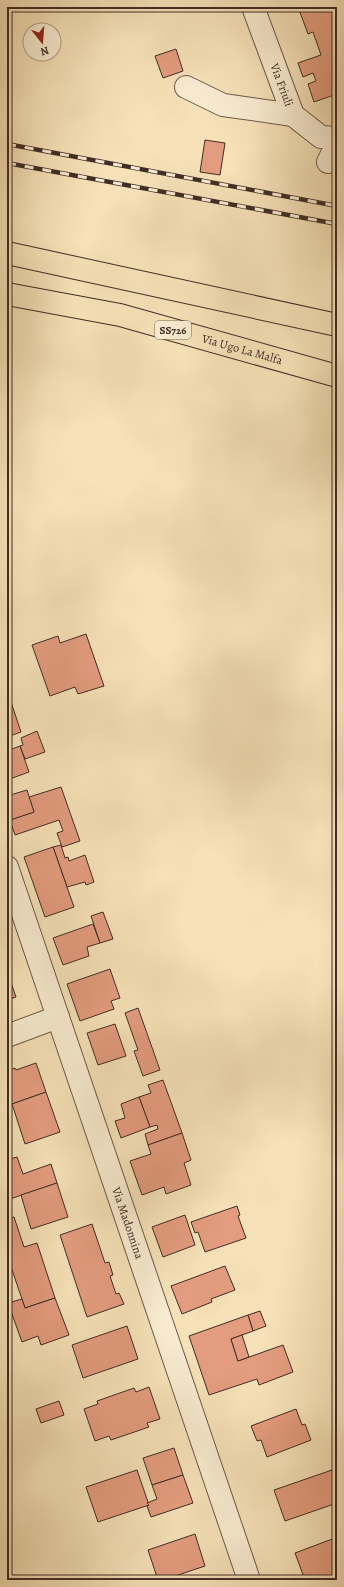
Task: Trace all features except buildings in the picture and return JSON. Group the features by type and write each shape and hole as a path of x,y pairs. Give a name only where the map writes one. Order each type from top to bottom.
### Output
{"highway":[{"path":"7,253 337,325"},
{"name":"Via Ugo La Malfa","path":"7,294 120,315 337,376"}],"street":[{"name":"Via Friuli","path":"253,7 293,114 321,137 337,138"},
{"path":"186,87 223,105 293,114"},
{"name":"Via Madonnina","path":"7,867 249,1580"},
{"path":"7,1036 58,1017"}],"railway":[{"path":"7,144 337,206"},
{"path":"7,163 337,224"}]}
